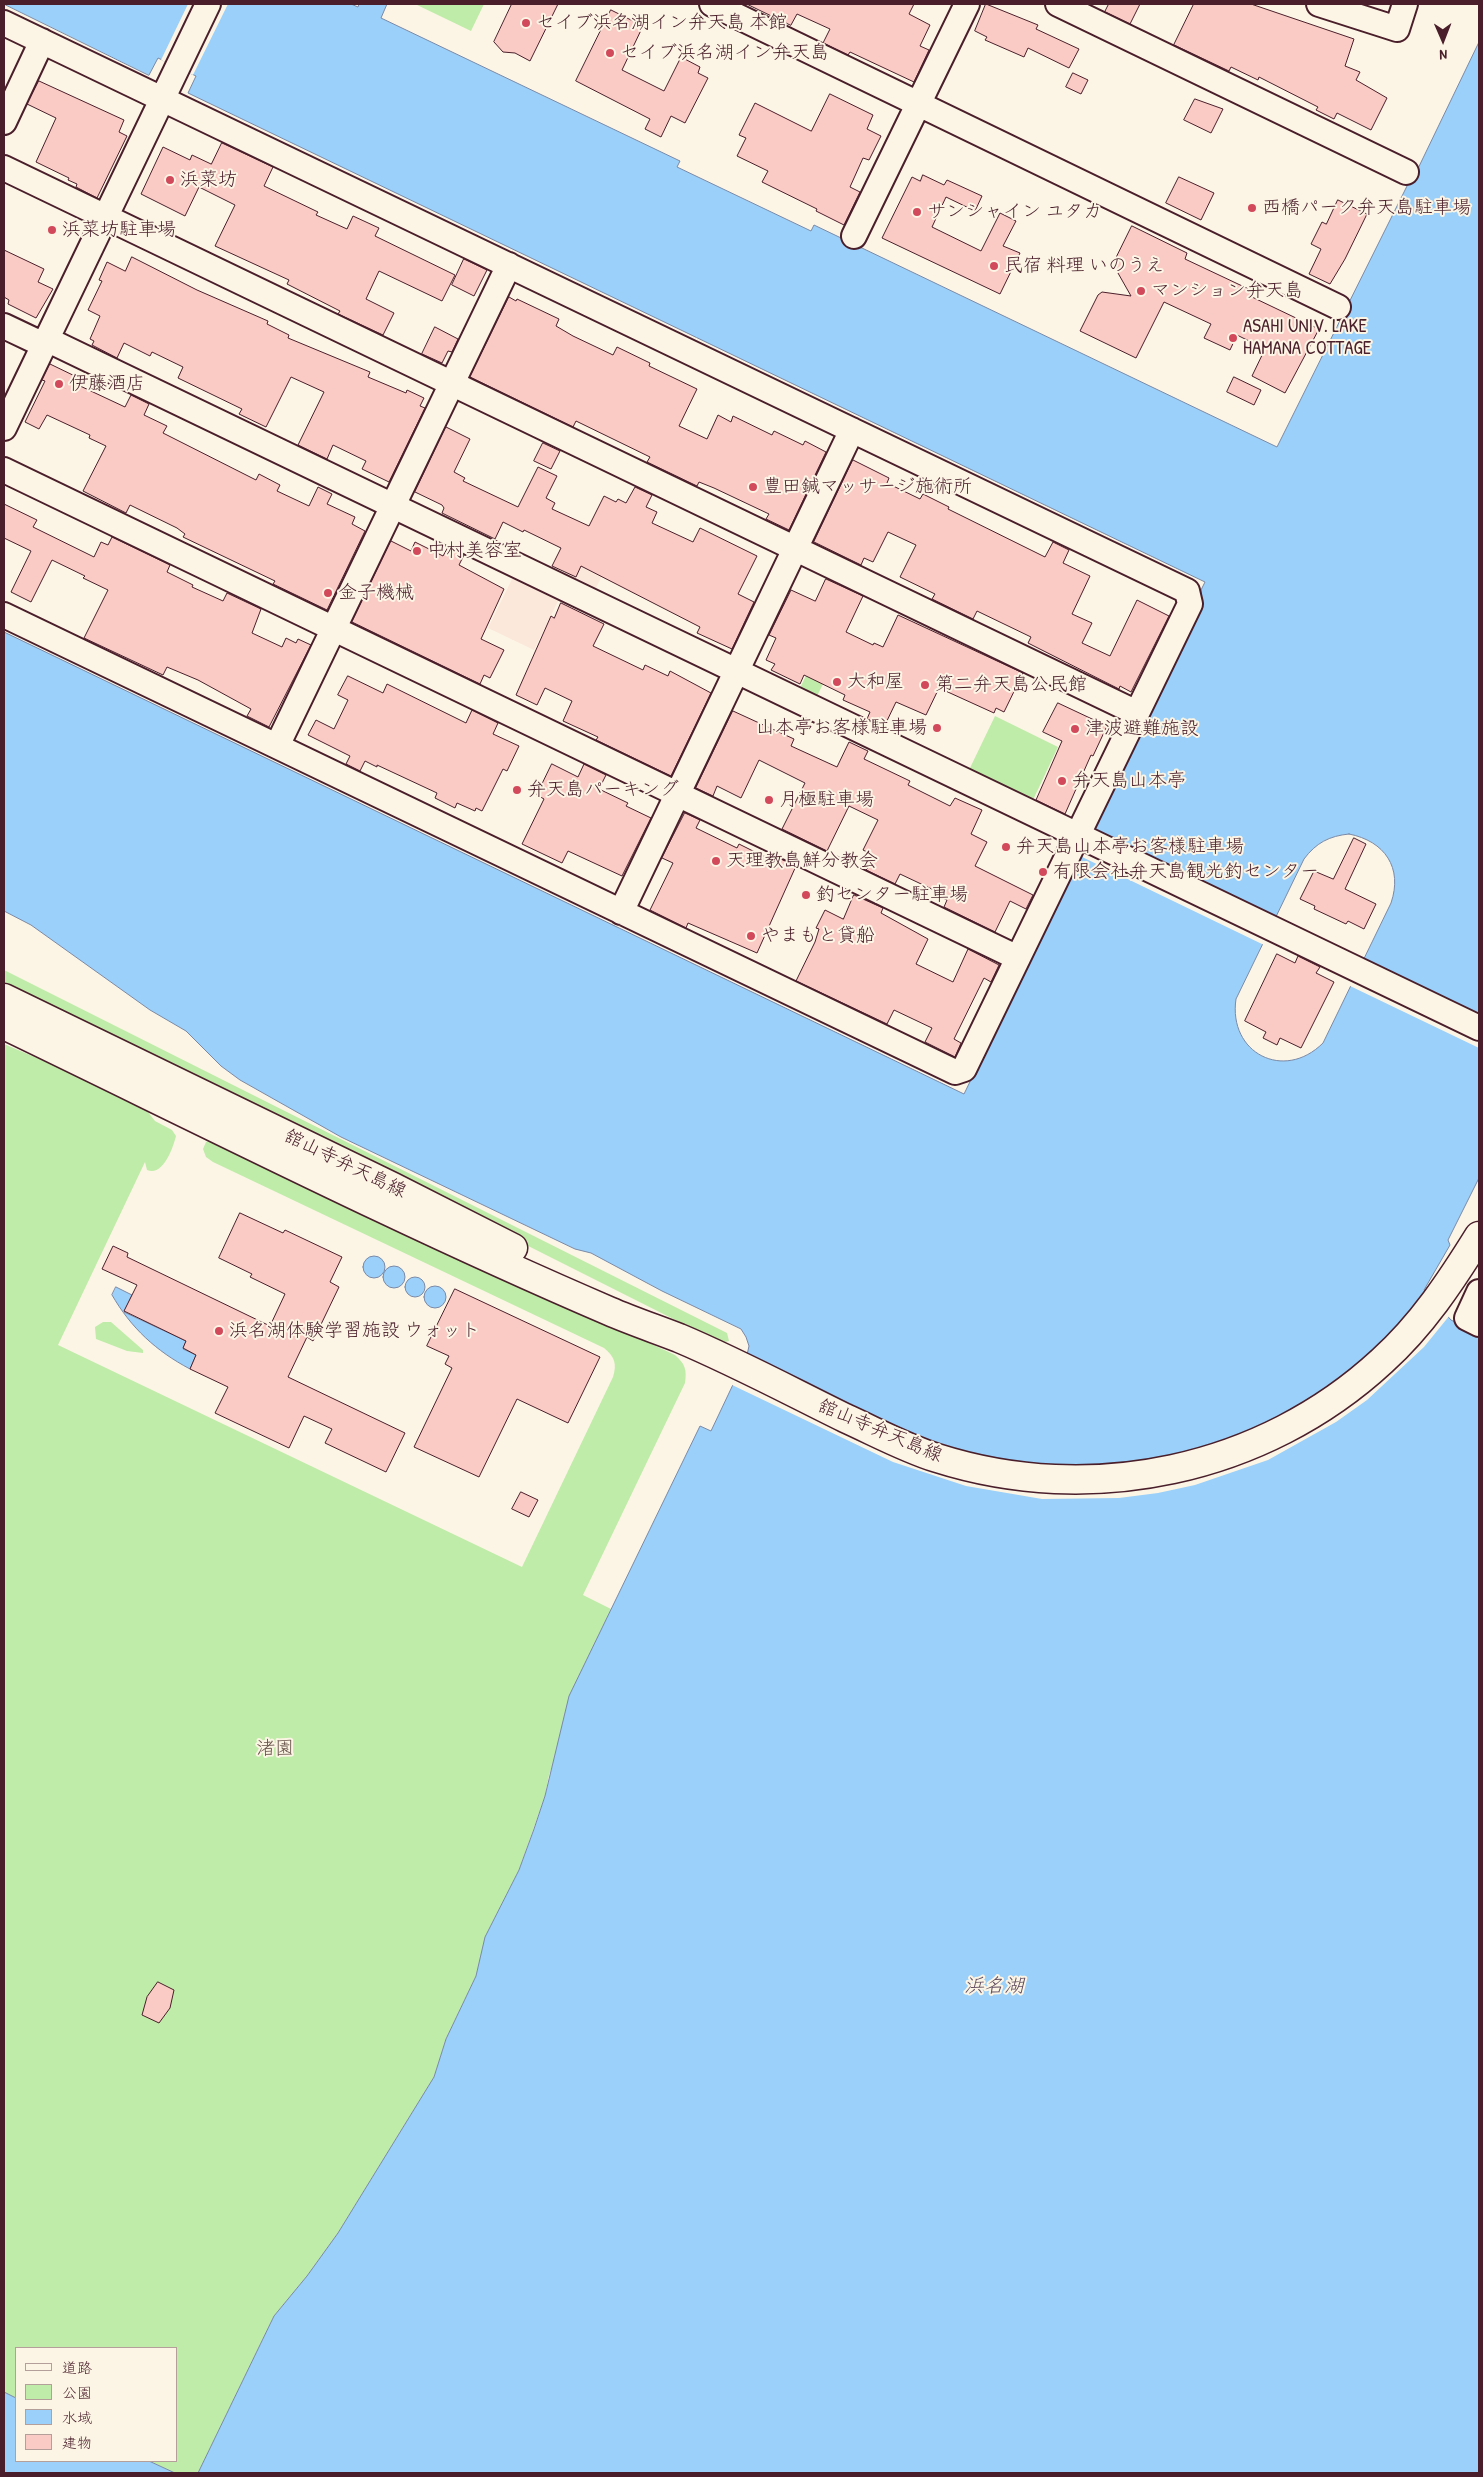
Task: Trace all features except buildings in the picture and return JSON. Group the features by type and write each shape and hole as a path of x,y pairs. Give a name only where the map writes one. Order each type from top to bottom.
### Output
{"main road":[{"name":"舘山寺弁天島線","path":"4,998 394,1187 616,1301 681,1339"},
{"name":"舘山寺弁天島線","path":"4,1025 383,1208 611,1312 681,1339 900,1444 970,1468 1025,1477 1081,1481 1118,1479 1154,1474 1226,1455 1294,1425 1355,1385 1409,1334 1438,1298 1479,1236"}],"street":[{"path":"4,428 208,4"},
{"path":"712,4 1338,307"},
{"path":"854,236 967,4"},
{"path":"1058,4 1406,172"},
{"path":"1319,4 1397,29 1405,4"},
{"path":"4,23 1187,591 1190,604 1080,836 964,1069 955,1072 4,615"},
{"path":"4,122 42,41"},
{"path":"4,168 1137,713"},
{"path":"277,746 509,265"},
{"path":"4,326 45,342 393,506 1479,1028"},
{"path":"621,912 852,430"},
{"path":"4,470 1018,958"},
{"path":"1479,1292 1467,1318 1479,1324"}],"shaded area":[{"path":"591,521 622,535 595,590 564,575"},
{"path":"513,577 559,599 534,650 488,628"}],"green space":[{"path":"415,4 484,4 471,31"},
{"path":"821,644 839,652 817,696 800,688"},
{"path":"995,716 1058,747 1033,800 969,770"},
{"path":"4,970 727,1333 729,1341 721,1343 397,1180 4,990"},
{"name":"渚園","path":"4,1044 140,1102 155,1121 172,1130 176,1136 166,1160 158,1169 153,1171 147,1170 145,1162 58,1345 522,1567 613,1377 615,1364 611,1354 604,1348 213,1162 206,1157 203,1149 206,1142 214,1140 675,1355 683,1364 686,1374 685,1383 583,1595 611,1609 549,1775 545,1796 519,1870 489,1929 476,1976 446,2039 434,2077 338,2233 307,2276 274,2316 198,2473 175,2473 151,2462 178,2462 178,2347 15,2347 15,2398 4,2392"},
{"path":"103,1322 111,1322 143,1350 143,1353 127,1351 96,1339 95,1327"}],"water":[{"name":"浜名湖","path":"4,4 351,4 358,7 359,4 387,4 381,18 680,161 677,167 811,231 814,225 1277,447 1408,184 1411,183 1479,42 1479,1178 1448,1240 1450,1245 1424,1290 1451,1320 1479,1334 1479,2473 198,2473 274,2316 307,2276 338,2233 434,2077 446,2039 476,1976 485,1937 519,1870 534,1829 545,1796 569,1696 700,1426 711,1431 747,1355 749,1346 741,1329 662,1291 591,1253 575,1249 341,1137 240,1080 221,1066 186,1031 150,1010 31,925 4,911 4,632 964,1094 1202,605 1201,590 1205,582 188,93 196,76 158,58 149,75","holes":["1349,834 1372,843 1388,858 1395,878 1391,903 1323,1043 1308,1055 1292,1060 1276,1060 1262,1056 1250,1047 1241,1034 1236,1018 1236,999 1304,859 1318,845 1335,836"]},
{"path":"374,1256 384,1263 385,1267 378,1277 374,1278 364,1271 363,1267 370,1257"},
{"path":"394,1266 404,1273 405,1277 398,1287 394,1288 384,1281 383,1277 390,1267"},
{"path":"411,1277 419,1277 425,1283 425,1291 419,1297 411,1297 405,1291 405,1283"},
{"path":"435,1286 445,1293 446,1297 439,1307 435,1308 425,1301 424,1297 431,1287"},
{"path":"116,1287 132,1295 124,1312 186,1341 183,1349 196,1355 190,1369 145,1338 127,1318 112,1295"},
{"path":"4,2392 15,2398 15,2462 151,2462 175,2473 4,2473"}],"pier":[{"path":"188,4 228,4 193,75 161,60"},
{"path":"1090,830 1276,919 1264,945 1078,855"},
{"path":"1361,960 1479,1017 1479,1048 1348,985"},
{"path":"1430,1293 1450,1315 1424,1347 1367,1400 1336,1422 1268,1460 1195,1485 1158,1493 1119,1498 1042,1499 966,1486 893,1462 730,1384 744,1355 906,1432 974,1454 1045,1466 1116,1465 1152,1461 1221,1443 1287,1414 1318,1395 1374,1351"}],"place":[{"name":"セイブ浜名湖イン弁天島 本館","path":"526,23"},
{"name":"セイブ浜名湖イン弁天島","path":"610,53"},
{"name":"浜菜坊","path":"170,180"},
{"name":"西橋パーク弁天島駐車場","path":"1252,208"},
{"name":"サンシャイン ユタカ","path":"917,212"},
{"name":"浜菜坊駐車場","path":"52,230"},
{"name":"民宿 料理 いのうえ","path":"994,266"},
{"name":"マンション弁天島","path":"1141,291"},
{"name":"ASAHI UNIV. LAKE HAMANA COTTAGE","path":"1233,338"},
{"name":"伊藤酒店","path":"59,384"},
{"name":"豊田鍼マッサージ施術所","path":"753,487"},
{"name":"中村美容室","path":"417,551"},
{"name":"金子機械","path":"328,593"},
{"name":"大和屋","path":"837,682"},
{"name":"第二弁天島公民館","path":"925,685"},
{"name":"山本亭お客様駐車場","path":"937,728"},
{"name":"津波避難施設","path":"1075,729"},
{"name":"弁天島山本亭","path":"1062,781"},
{"name":"弁天島パーキング","path":"517,790"},
{"name":"月極駐車場","path":"769,800"},
{"name":"弁天島山本亭お客様駐車場","path":"1006,847"},
{"name":"天理教島鮮分教会","path":"716,861"},
{"name":"有限会社弁天島観光釣センター","path":"1043,872"},
{"name":"釣センター駐車場","path":"806,895"},
{"name":"やまもと貸船","path":"751,936"},
{"name":"浜名湖体験学習施設 ウォット","path":"219,1331"}]}
